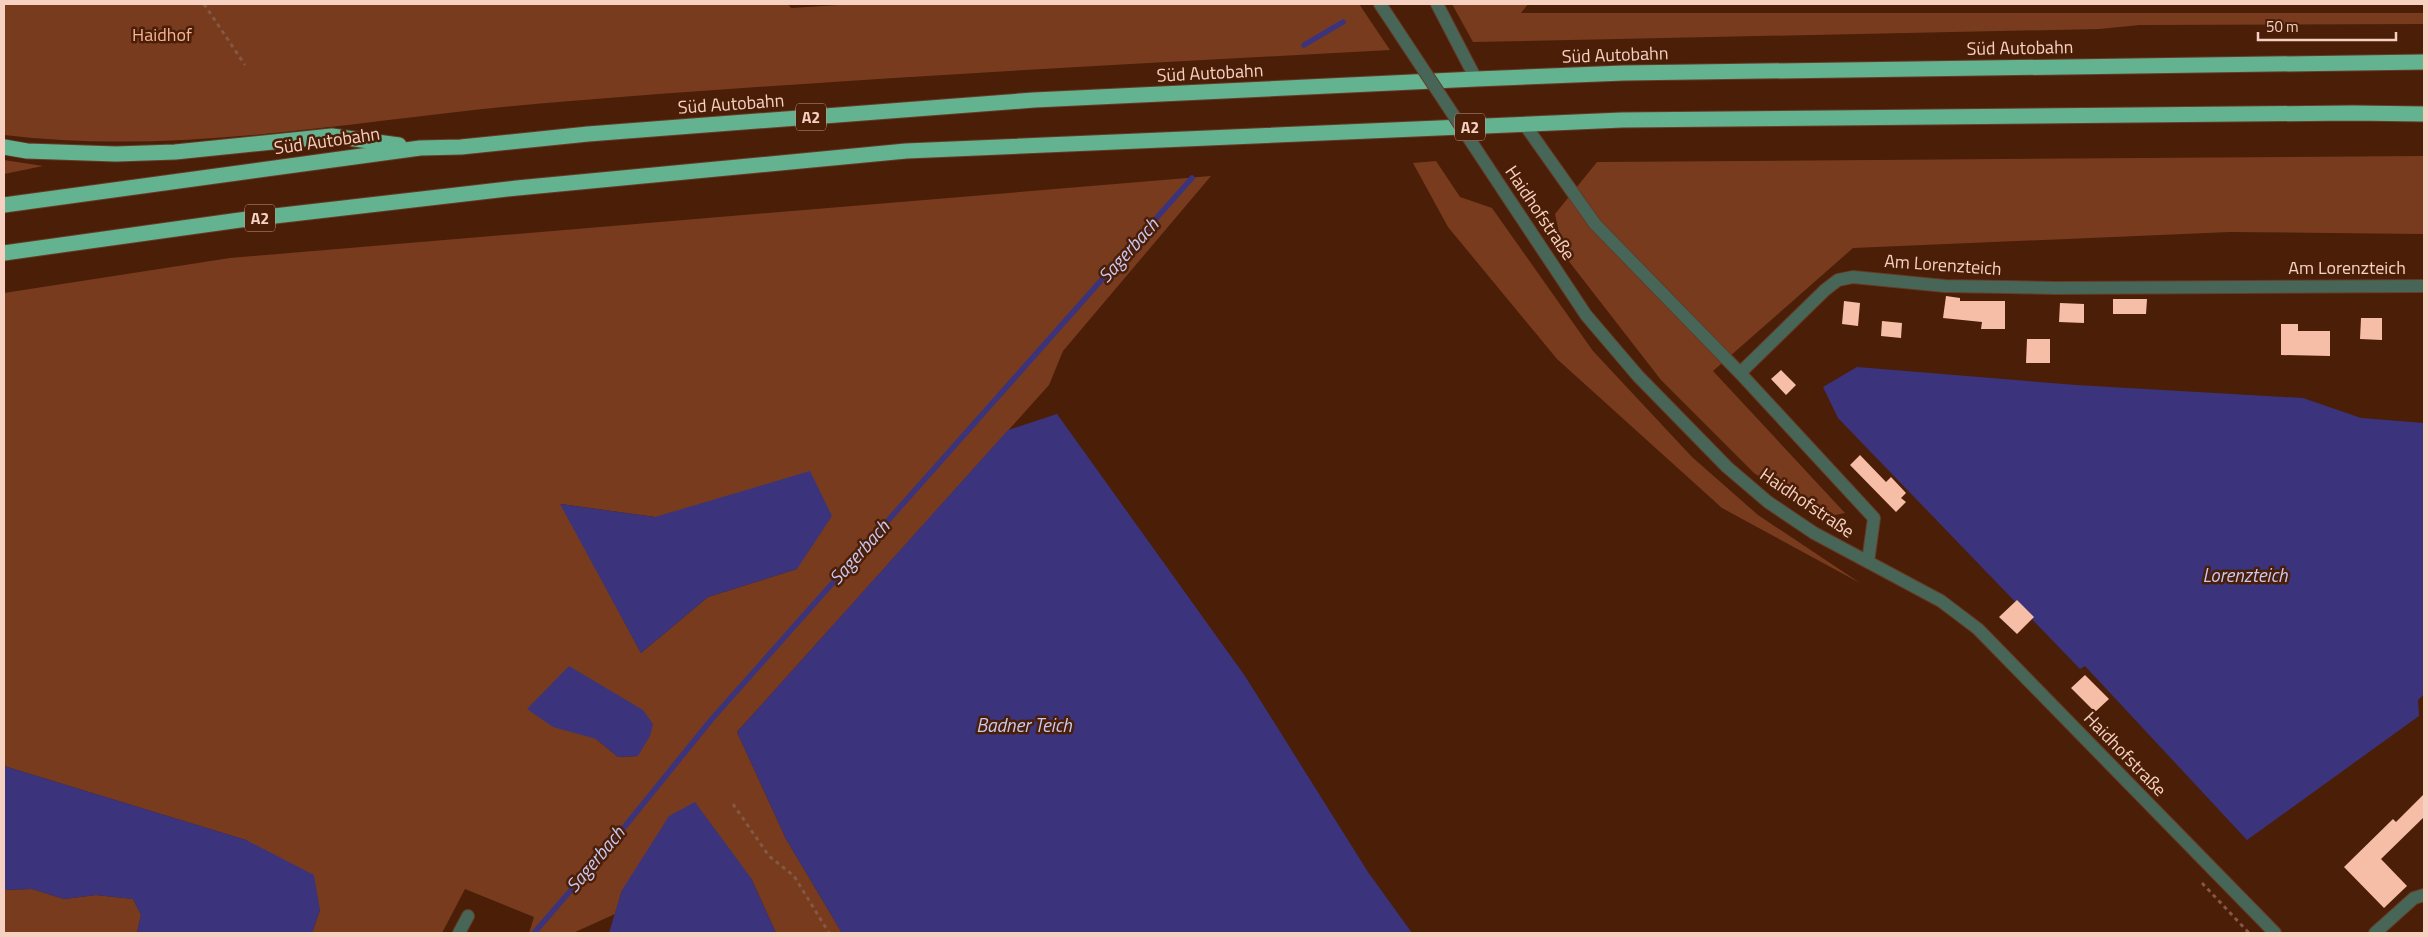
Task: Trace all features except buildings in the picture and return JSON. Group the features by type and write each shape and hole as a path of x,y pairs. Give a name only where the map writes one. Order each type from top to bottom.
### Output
{"highway":[{"name":"Süd Autobahn","path":"4,205 420,148 461,147 588,134 1034,100 1634,73 2424,62"},
{"name":"A2","path":"4,253 240,220 517,188 906,151 1652,120 2333,113 2424,114"},
{"path":"4,148 27,151 175,152 332,136 420,148"}],"street":[{"path":"1437,4 1476,79"},
{"name":"Haidhofstraße","path":"1383,8 1586,314 1638,376 1727,467 1768,502 1814,533 1941,601 1978,629 2275,933"},
{"path":"1525,124 1596,224 1740,373 1874,518 1868,562"},
{"name":"Am Lorenzteich","path":"1740,373 1825,290 1838,280 1853,276 1945,286 2424,286"},
{"path":"2375,933 2414,898 2424,895"},
{"path":"459,933 468,916"}],"path":[{"path":"204,4 245,65"},
{"path":"733,804 769,856 794,876 829,933"}],"green space":[{"name":"Haidhof","path":"4,4 788,4 791,8 855,4 1359,4 1390,50 757,87 546,103 275,133 140,141 72,141 4,135"},
{"path":"1452,4 1528,4 1521,13 2424,13 2424,24 2140,25 2099,29 1473,42"},
{"path":"2424,156 2424,234 2230,232 1853,248 1713,371 1845,513 1821,518 1754,473 1661,380 1564,255 1555,214 1597,162"},
{"path":"4,160 43,166 4,174"},
{"path":"1436,161 1460,197 1492,208 1593,351 1692,457 1758,515 1860,583 1722,508 1557,359 1448,227 1413,163"},
{"path":"1211,176 1063,351 1049,385 737,732 786,839 842,933 776,933 751,878 622,890 615,914 573,933 529,933 534,917 465,889 442,933 312,933 320,910 246,840 4,766 4,293 230,258","holes":["561,504 655,517 797,569 708,597 641,653","596,739 638,756 618,757"]},
{"path":"32,889 64,899 96,895 133,899 141,915 137,933 4,933 4,890"}],"water":[{"name":"Lorenzteich","path":"1857,367 2076,385 2303,398 2361,418 2424,423 2424,694 2418,700 2419,716 2247,840 2085,666 2080,669 1838,418 1823,387"},
{"name":"Badner Teich","path":"1057,414 1245,676 1368,872 1412,933 842,933 786,839 737,732 1008,430"},
{"path":"810,471 832,516 797,569 708,597 641,653 560,504 655,517"},
{"path":"569,666 643,710 653,724 650,736 638,756 618,757 596,739 553,727 527,709"},
{"path":"4,766 246,840 314,875 320,910 312,933 137,933 141,915 133,899 96,895 64,899 32,889 4,890"},
{"path":"695,802 751,878 776,933 609,933 622,890 669,816"}],"waterway":[{"name":"Sagerbach","path":"1304,45 1343,22"},
{"name":"Sagerbach","path":"534,933 609,846 711,720 1192,178"}]}
